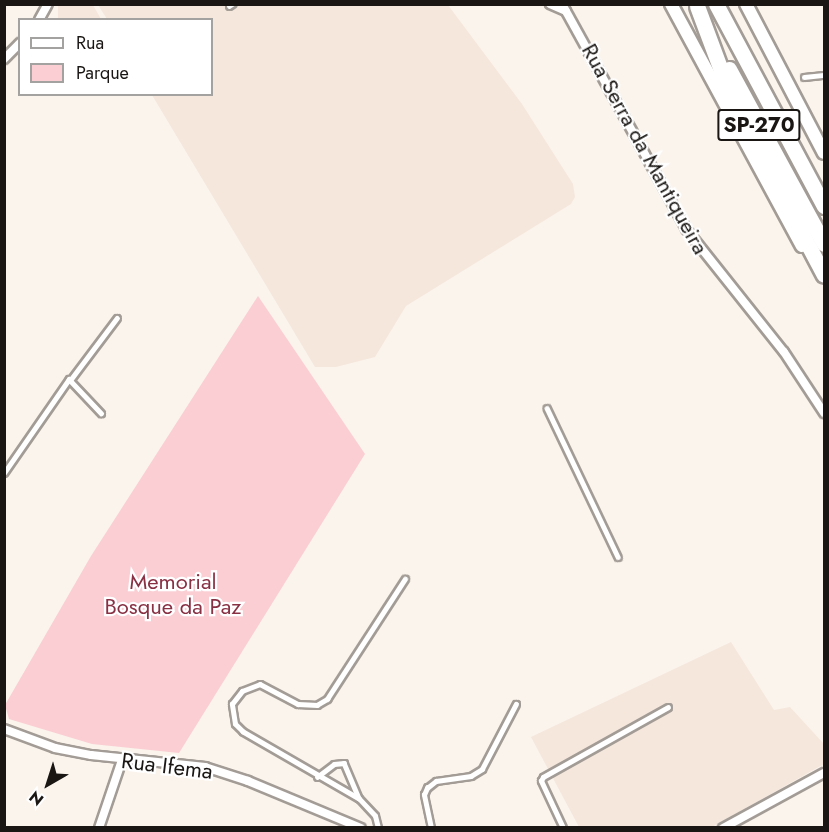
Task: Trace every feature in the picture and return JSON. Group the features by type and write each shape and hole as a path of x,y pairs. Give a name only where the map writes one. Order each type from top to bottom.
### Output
{"highway":[{"name":"SP-270","path":"716,4 825,206"},
{"path":"697,5 734,105 825,277"},
{"name":"SP-270","path":"697,5 825,244"}],"main road":[{"path":"671,4 787,223 825,277"},
{"path":"746,4 825,153"}],"street":[{"path":"40,18 48,4"},
{"name":"Rua Serra da Mantiqueira","path":"550,4 564,8 686,229 784,352 825,413"},
{"path":"4,59 18,46"},
{"name":"Rua Ifema","path":"4,729 55,748 122,760 205,768 248,781 361,828"},
{"path":"99,828 122,760"},
{"path":"723,828 825,772"}],"lane":[{"path":"804,77 825,75"},
{"path":"4,473 117,318"},
{"path":"71,379 101,413"},
{"path":"548,408 618,557"},
{"path":"378,828 375,816 359,799 243,732 235,724 232,704 242,690 260,684 298,704 317,705 327,699 405,579"},
{"path":"431,828 424,795 427,788 436,781 471,776 482,769 516,704"},
{"path":"563,828 541,781 543,777 668,707"},
{"path":"318,777 334,764 344,764 359,799"}],"shaded area":[{"path":"58,4 93,5 100,18 58,18"},
{"path":"98,5 448,5 522,104 573,184 575,197 571,204 406,306 375,357 336,367 315,367 153,96 213,96 213,18 106,18"},
{"path":"731,642 774,710 790,707 824,744 824,764 712,827 579,827 531,737"}],"green space":[{"name":"Memorial Bosque da Paz","path":"258,296 365,454 179,753 92,744 9,719 5,705 91,556"}]}
